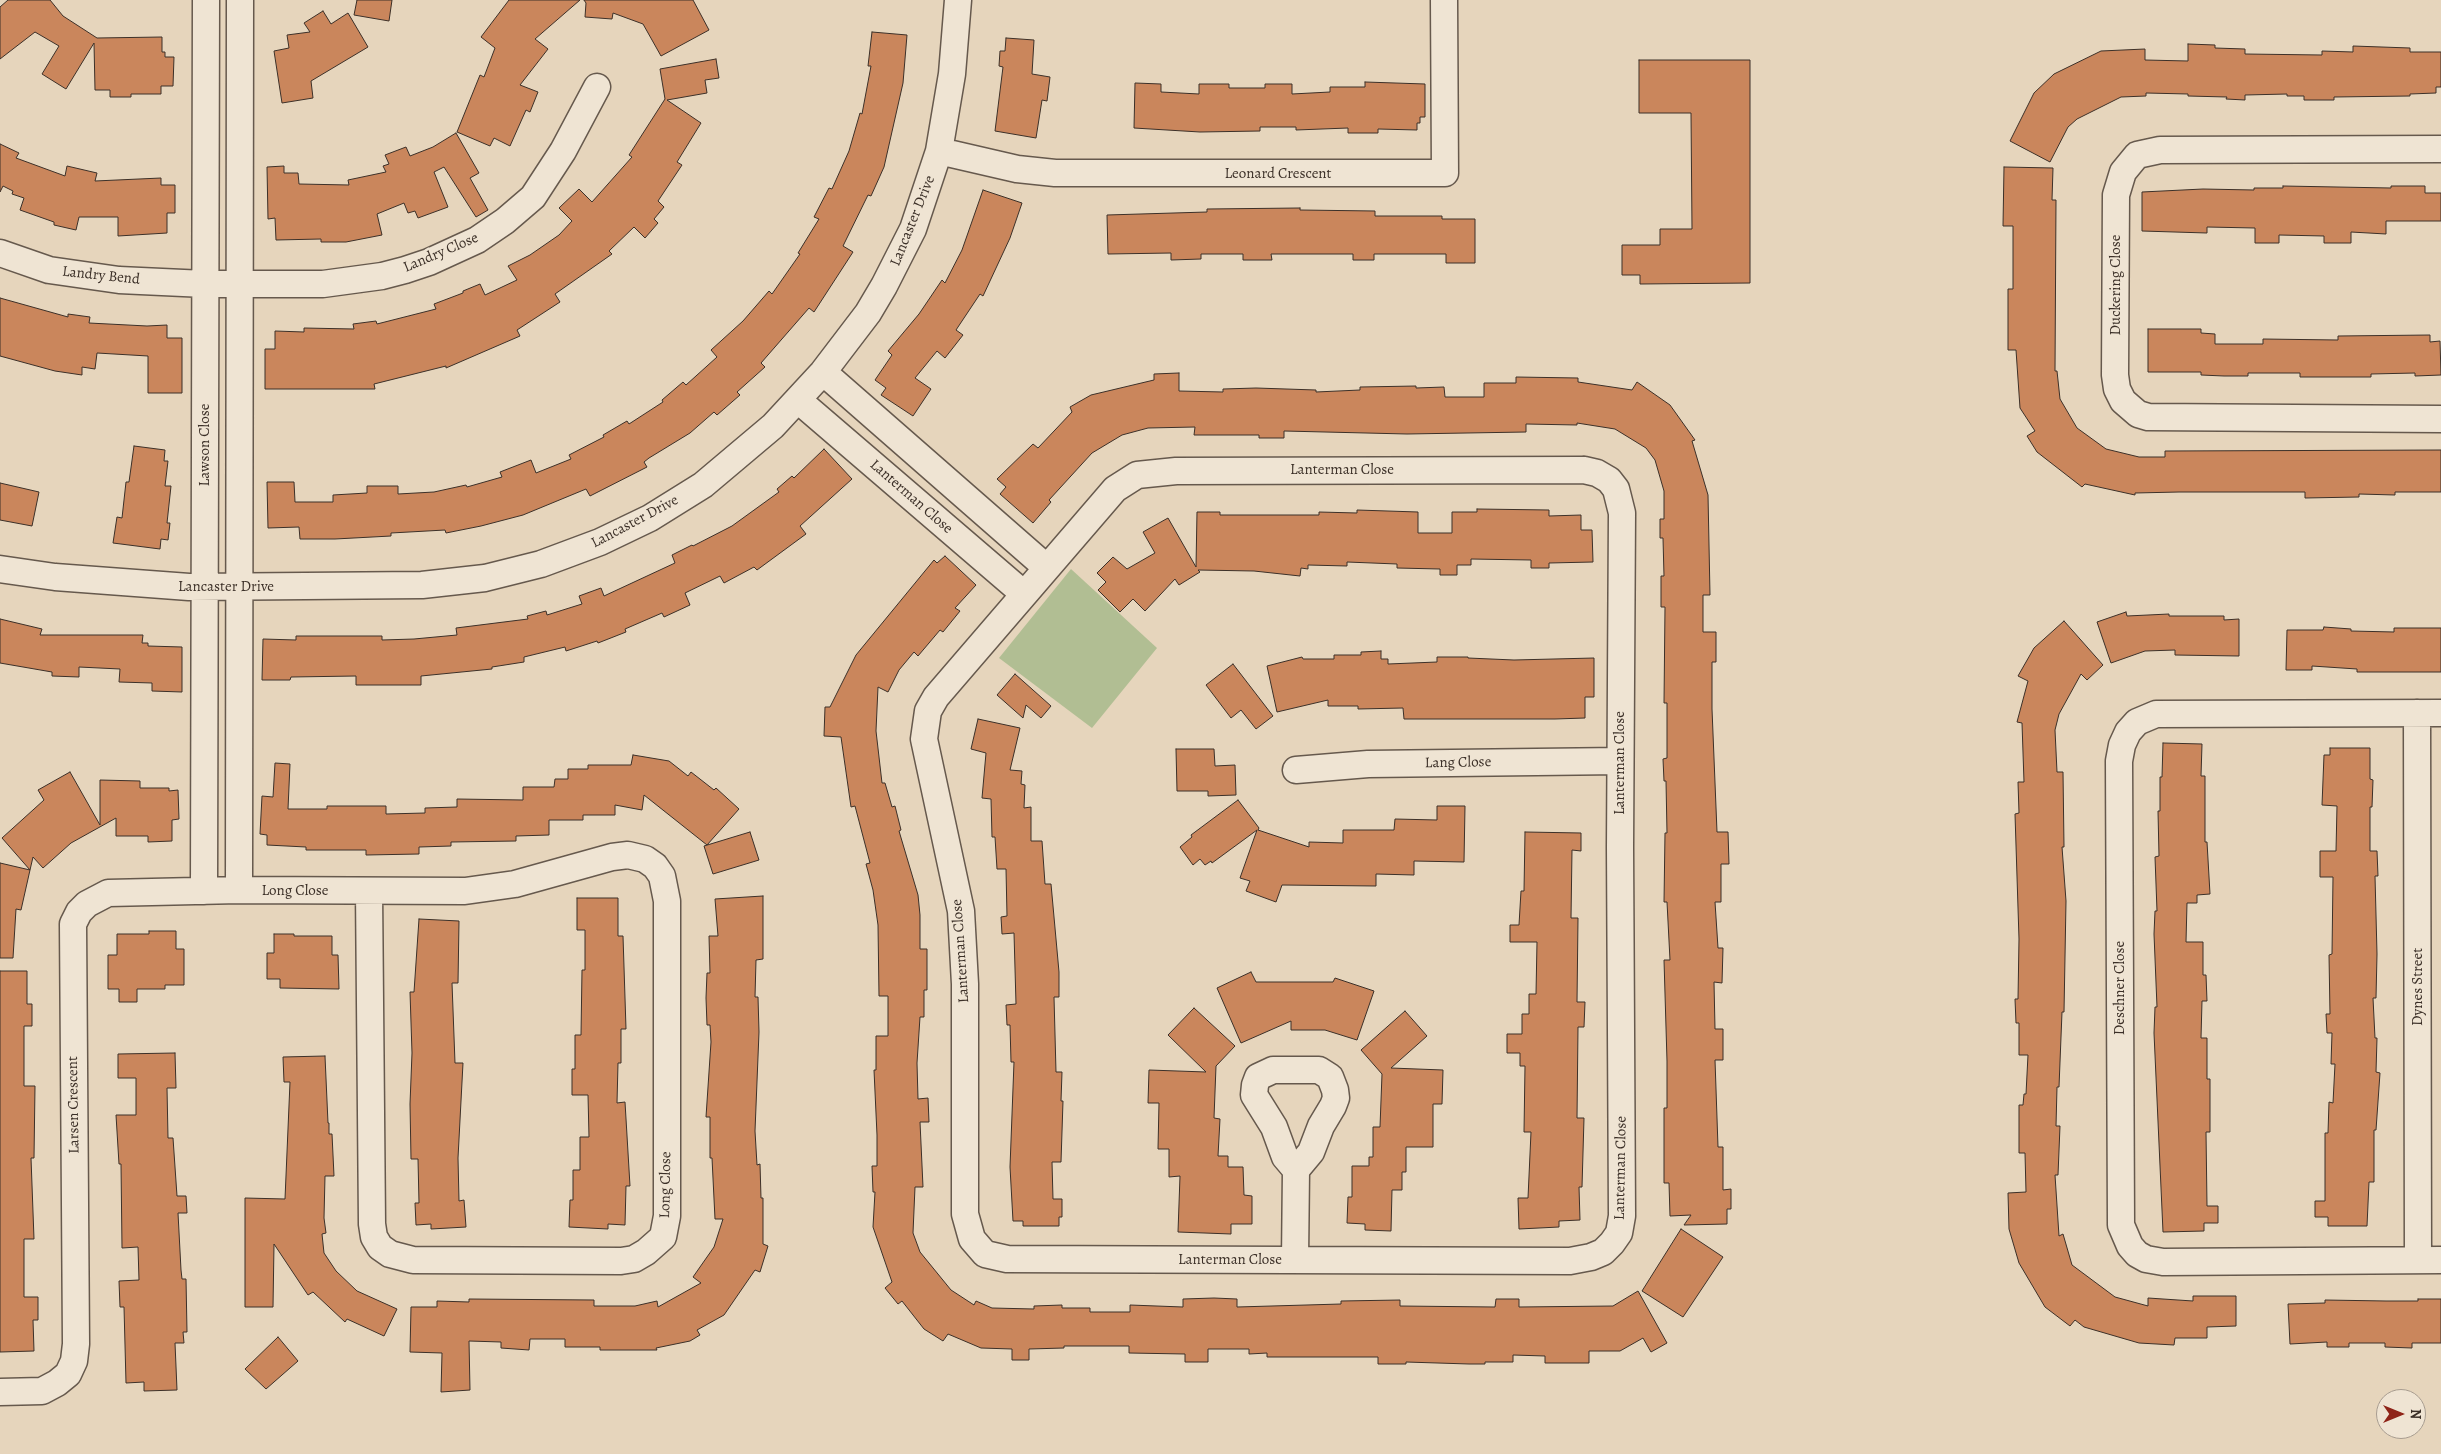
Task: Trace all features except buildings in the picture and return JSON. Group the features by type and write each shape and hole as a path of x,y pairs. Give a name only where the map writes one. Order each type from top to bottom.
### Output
{"street":[{"name":"Lawson Close","path":"206,0 204,587 221,891"},
{"path":"221,891 239,587 240,0"},
{"name":"Lancaster Drive","path":"0,569 153,585 204,587 388,586 440,583 484,578 567,556 650,518 702,485 772,426 824,372 868,313 900,258 925,198 939,151 952,74 958,0"},
{"name":"Leonard Crescent","path":"939,151 1018,168 1055,173 1102,175 1445,173 1444,0"},
{"name":"Landry Close","path":"205,284 323,284 382,276 429,262 477,240 505,221 533,197 563,151 597,87"},
{"path":"205,133 239,133"},
{"name":"Duckering Close","path":"2441,149 2160,150 2138,155 2122,172 2116,195 2115,366 2117,389 2123,400 2138,414 2148,417 2441,419"},
{"name":"Landry Bend","path":"0,253 49,270 119,280 205,284"},
{"path":"824,372 1047,568"},
{"name":"Lanterman Close","path":"798,400 1024,594"},
{"path":"204,432 239,433"},
{"name":"Lanterman Close","path":"1176,470 1584,470 1597,473 1609,480 1616,489 1622,513 1620,762 1622,1216 1619,1233 1603,1252 1591,1257 1570,1261 1007,1258 985,1254 972,1239 965,1214 965,984 961,911 924,739 928,711 936,698 1024,594 1115,489 1127,480 1147,473 1176,470"},
{"name":"Dynes Street","path":"2429,713 2430,1260"},
{"name":"Deschner Close","path":"2429,713 2156,714 2137,722 2128,732 2122,745 2119,781 2121,1225 2124,1237 2137,1254 2146,1259 2163,1262 2430,1260"},
{"name":"Lang Close","path":"1296,770 1368,764 1620,762"},
{"name":"Long Close","path":"221,891 369,891 455,891 515,884 612,857 628,855 645,859 655,866 662,876 667,901 667,1216 663,1237 655,1246 634,1259 621,1261 413,1260 390,1254 380,1247 374,1237 372,1224 369,891"},
{"name":"Larsen Crescent","path":"0,1392 42,1391 57,1383 68,1374 74,1362 76,1344 73,924 79,912 87,904 108,893 221,891"},
{"path":"1295,1260 1296,1170"}],"green space":[{"path":"1071,569 1157,648 1092,728 999,658"}]}
